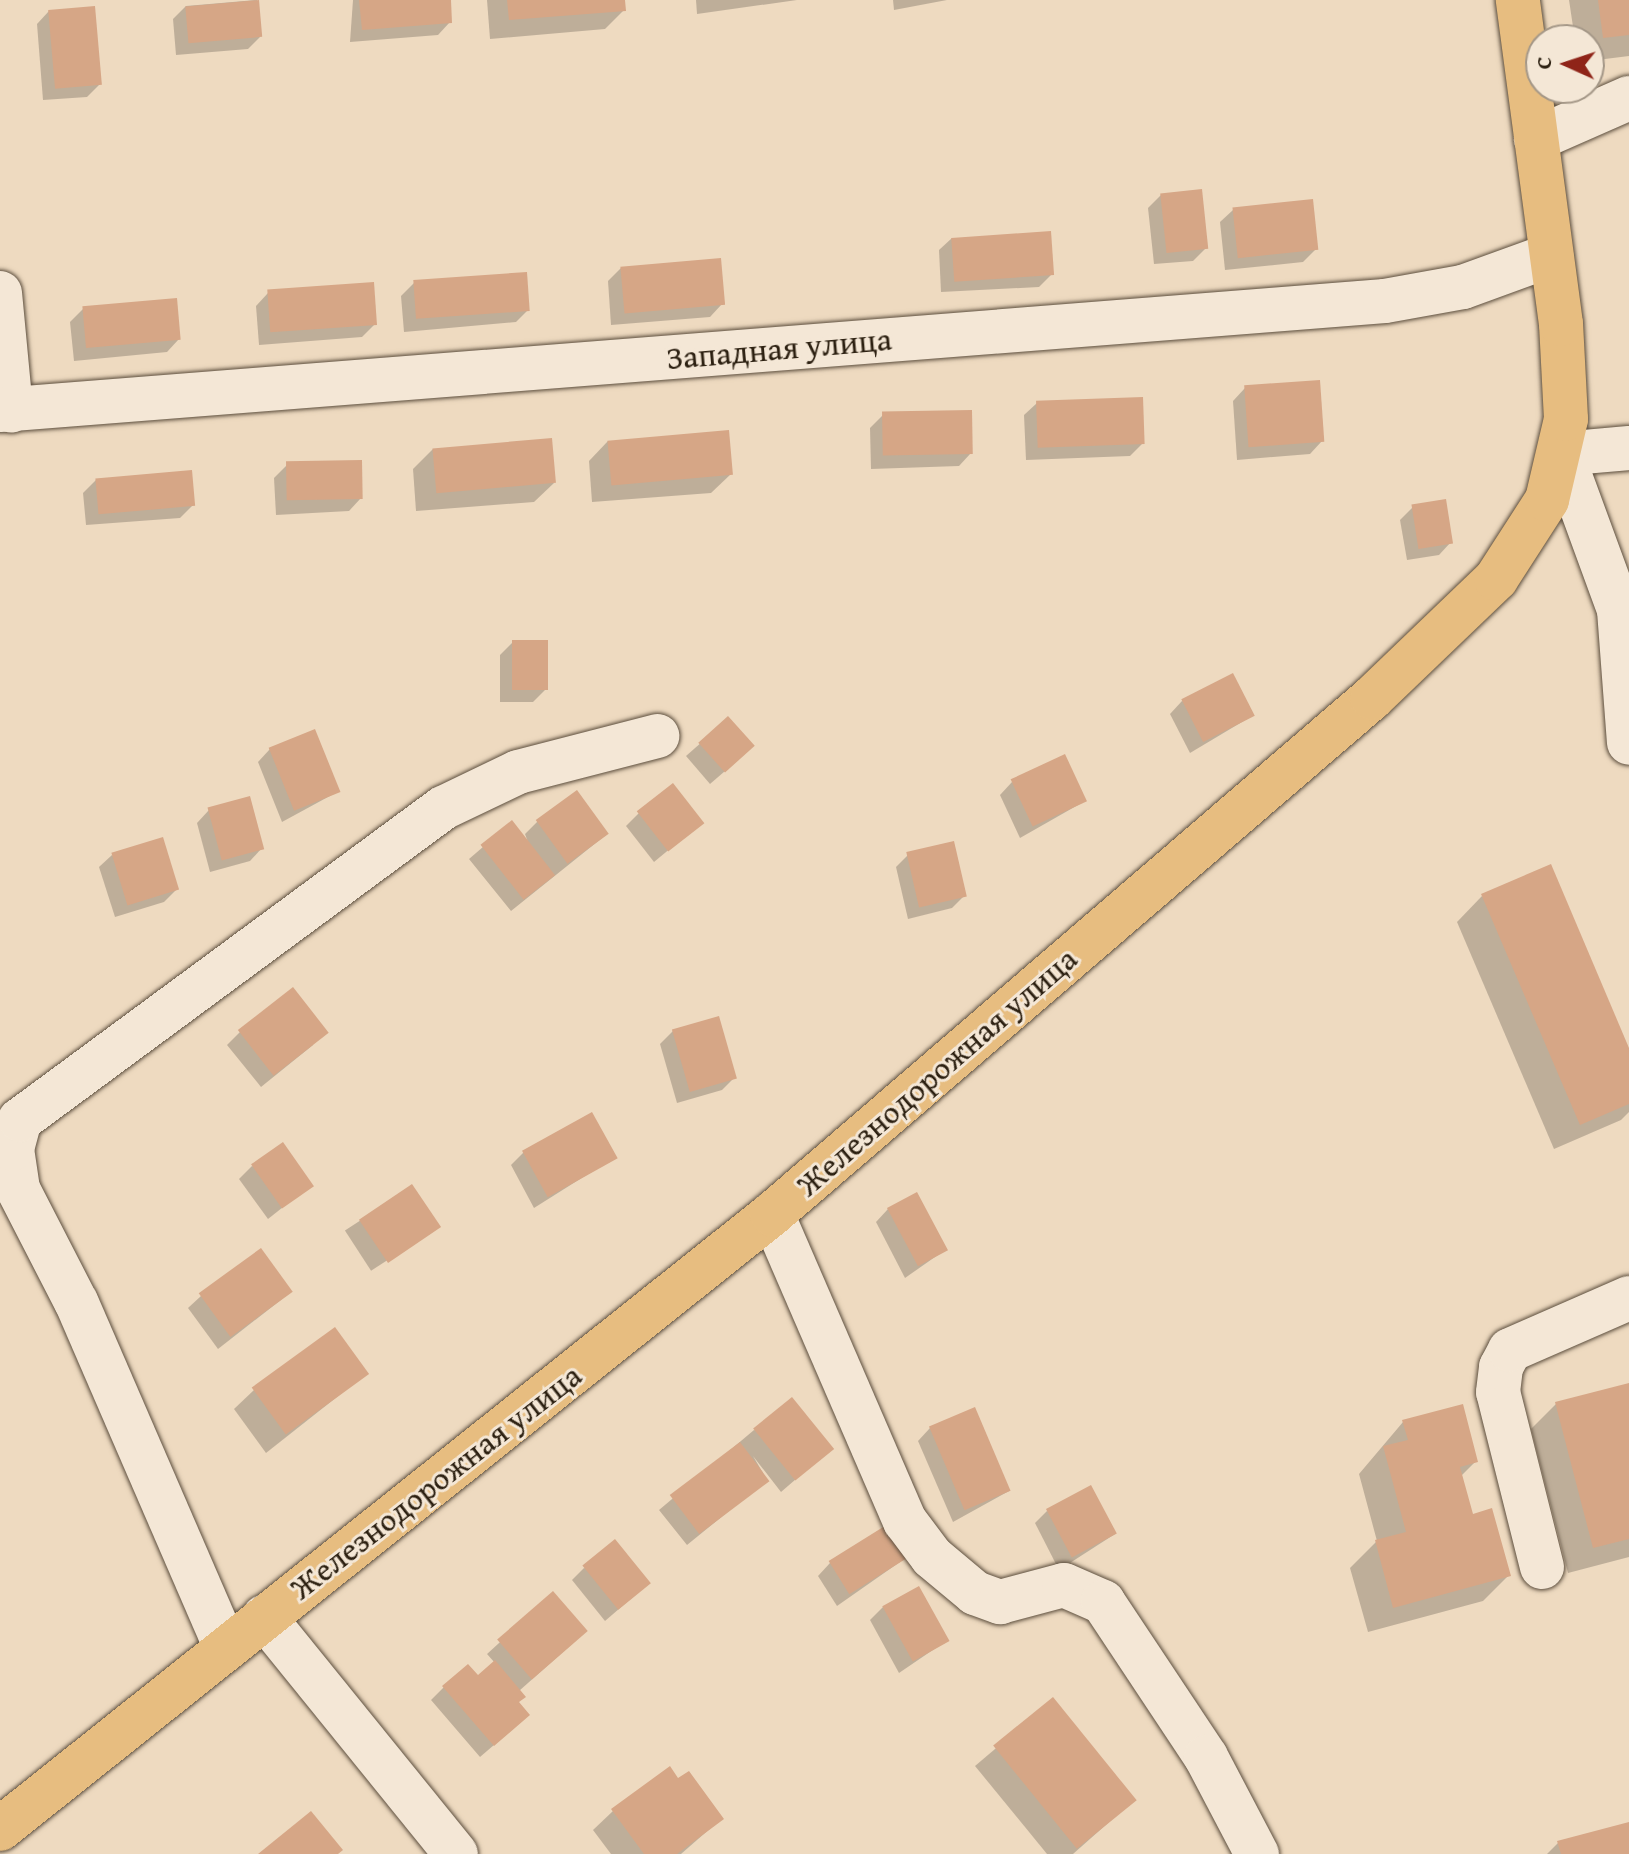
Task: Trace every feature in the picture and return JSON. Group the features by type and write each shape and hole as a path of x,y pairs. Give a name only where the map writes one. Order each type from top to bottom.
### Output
{"main road":[{"name":"Железнодорожная улица","path":"0,1829 772,1214 1453,623 1521,545 1562,454 1567,381 1518,0"}],"street":[{"path":"1536,139 1629,98"},
{"name":"Западная улица","path":"5,410 1385,301 1463,287 1551,255"},
{"path":"0,293 5,410"},
{"path":"1629,448 1562,454 1619,610 1629,743"},
{"path":"226,1648 76,1302 18,1189 12,1149 20,1120 443,808 518,772 657,736"},
{"path":"772,1214 905,1521 932,1557 975,1593 1000,1602 1064,1585 1103,1602 1206,1757 1257,1854"},
{"path":"1542,1567 1498,1392 1501,1367 1510,1350 1629,1298"},
{"path":"264,1617 456,1854"},
{"path":"0,1839 13,1854"}],"building":[{"path":"259,0 262,37 189,43 185,6"},
{"path":"359,0 451,0 452,23 362,30"},
{"path":"507,0 625,0 626,11 509,20"},
{"path":"1598,0 1629,0 1629,35 1605,38 1605,24 1601,24"},
{"path":"95,6 102,85 55,89 48,10"},
{"path":"1202,189 1208,249 1167,253 1160,193"},
{"path":"1313,199 1318,250 1238,258 1232,207"},
{"path":"1051,231 1054,275 954,282 951,238"},
{"path":"721,258 725,305 624,314 620,267"},
{"path":"527,272 530,311 416,319 413,280"},
{"path":"374,282 377,325 270,332 267,289"},
{"path":"177,298 181,340 86,348 82,306"},
{"path":"1320,380 1324,442 1249,447 1244,385"},
{"path":"1143,397 1145,444 1038,448 1036,401"},
{"path":"972,410 973,454 883,456 882,412"},
{"path":"729,430 733,475 611,485 607,441"},
{"path":"552,438 556,483 436,493 432,448"},
{"path":"362,460 363,499 287,500 286,461"},
{"path":"192,470 195,506 99,514 95,478"},
{"path":"1446,499 1453,543 1418,549 1411,504"},
{"path":"512,640 548,640 548,690 512,690"},
{"path":"1233,673 1255,716 1203,742 1181,699"},
{"path":"728,716 755,746 725,772 698,743"},
{"path":"315,729 340,792 294,811 269,748"},
{"path":"1065,754 1087,801 1033,826 1011,779"},
{"path":"673,783 704,823 668,852 637,811"},
{"path":"577,790 609,834 567,864 536,820"},
{"path":"250,796 264,849 222,861 207,807"},
{"path":"512,820 555,875 524,900 480,845"},
{"path":"163,837 179,890 127,905 111,853"},
{"path":"954,841 967,897 919,908 906,852"},
{"path":"1551,864 1629,1048 1629,1104 1580,1125 1481,894"},
{"path":"293,987 329,1033 274,1076 238,1030"},
{"path":"719,1016 737,1078 690,1092 672,1030"},
{"path":"592,1112 618,1158 548,1197 522,1151"},
{"path":"283,1142 314,1186 282,1209 251,1164"},
{"path":"412,1184 441,1227 388,1263 359,1220"},
{"path":"917,1192 948,1250 918,1266 887,1208"},
{"path":"261,1248 293,1292 230,1337 199,1293"},
{"path":"335,1327 369,1374 286,1434 252,1388"},
{"path":"1629,1383 1629,1539 1593,1548 1555,1402"},
{"path":"792,1397 834,1449 795,1481 753,1428"},
{"path":"1463,1404 1478,1462 1460,1467 1473,1514 1492,1508 1511,1576 1393,1608 1375,1540 1406,1532 1383,1446 1408,1440 1402,1420"},
{"path":"975,1407 1011,1491 965,1510 929,1427"},
{"path":"740,1442 769,1481 699,1534 670,1495"},
{"path":"1091,1485 1117,1534 1072,1558 1046,1509"},
{"path":"888,1524 909,1557 849,1594 829,1561"},
{"path":"615,1539 651,1583 618,1610 582,1565"},
{"path":"919,1586 950,1641 913,1661 882,1606"},
{"path":"553,1591 588,1631 532,1680 497,1640"},
{"path":"495,1660 526,1697 519,1702 530,1715 494,1746 442,1686 468,1664 478,1675"},
{"path":"1053,1697 1137,1800 1077,1849 993,1745"},
{"path":"670,1766 678,1778 689,1771 724,1819 677,1854 644,1854 611,1809"},
{"path":"311,1811 343,1850 338,1854 258,1854"},
{"path":"1629,1822 1629,1854 1561,1854 1557,1841"}]}
